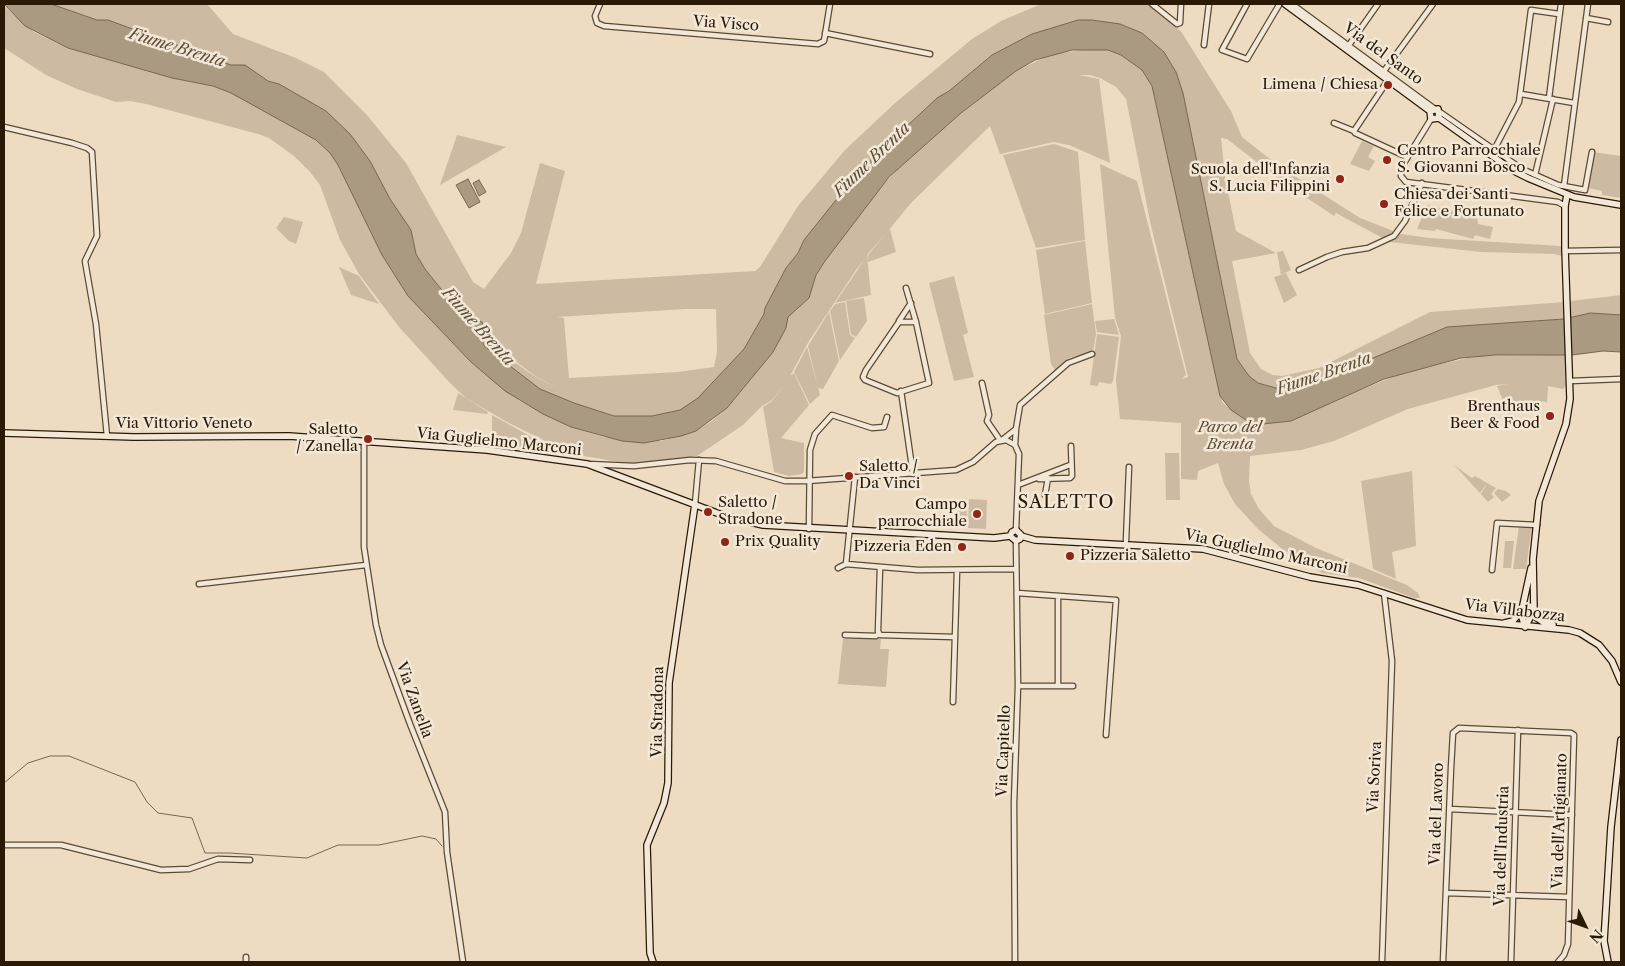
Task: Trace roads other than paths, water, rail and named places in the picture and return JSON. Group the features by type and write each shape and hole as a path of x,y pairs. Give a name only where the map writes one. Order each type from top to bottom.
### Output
{"main road":[{"name":"Via del Santo","path":"1281,4 1408,95 1436,112"},
{"path":"1431,119 1436,112 1512,170 1567,194 1621,205"},
{"path":"1567,194 1565,206 1565,251 1570,379 1566,424 1543,486 1533,560 1533,596 1534,611 1537,618 1550,625 1571,628 1580,633"},
{"name":"Via Vittorio Veneto","path":"4,433 106,436 290,436 364,442"},
{"name":"Via Guglielmo Marconi","path":"364,442 487,450 587,464 744,522 809,529 994,538 1010,536"},
{"name":"Via Stradona","path":"653,962 650,953 647,845 664,803 668,783 669,683 695,504"},
{"path":"1016,530 1021,536 1016,541 1010,536 1016,530"},
{"name":"Via Guglielmo Marconi","path":"1021,536 1034,540 1203,549 1289,572 1346,582 1384,593"},
{"path":"1483,623 1513,622 1518,617 1533,560"},
{"name":"Via Villabozza","path":"1384,593 1443,613 1483,623 1560,628 1580,633 1599,644 1610,656 1619,669 1621,682"},
{"path":"1525,627 1530,618 1533,596"},
{"path":"1522,605 1521,620 1525,627"},
{"path":"1603,962 1611,827 1621,740"},
{"path":"1604,941 1608,962"}],"street":[{"name":"Via Visco","path":"600,4 596,16 597,23 612,27 818,44 824,41 825,33"},
{"path":"830,4 825,33 930,54"},
{"path":"1152,4 1177,24 1180,24 1181,4"},
{"path":"1202,4 1209,4 1204,45"},
{"path":"1247,4 1222,50 1247,59 1281,4"},
{"name":"Via del Santo","path":"1292,4 1384,71 1436,112"},
{"path":"1349,45 1378,4"},
{"path":"1384,71 1433,4"},
{"path":"1535,175 1551,99 1561,4"},
{"path":"1564,186 1588,4"},
{"path":"1494,150 1518,105 1521,94 1531,10 1559,14"},
{"path":"1586,18 1608,22"},
{"path":"1354,130 1388,80"},
{"path":"1521,94 1574,103"},
{"path":"1431,119 1407,157 1400,173 1406,182 1422,182 1558,202 1565,206"},
{"path":"1334,123 1354,130 1355,133 1407,157"},
{"path":"4,127 87,148 92,152 97,236 85,261 96,324 106,436"},
{"path":"1467,134 1535,175 1564,186 1585,190 1592,152"},
{"path":"1299,270 1327,257 1342,252 1368,248 1394,236 1405,221 1422,182"},
{"path":"1565,251 1621,250"},
{"path":"906,288 911,304 916,322 929,383 897,393 863,377 911,304"},
{"path":"899,322 916,322"},
{"path":"1016,530 1019,460 1015,445 1020,405 1068,363 1092,354"},
{"path":"1570,379 1621,379"},
{"path":"982,383 989,416 987,420 1001,440 1015,445"},
{"path":"901,391 913,474"},
{"path":"809,529 811,444 815,434 830,416 835,415 872,428 884,427 887,417"},
{"path":"587,464 634,466 699,460 726,463 785,481 913,474 959,469 973,462 1016,429"},
{"name":"Via Zanella","path":"364,442 364,537 366,565 381,645 432,783 445,812 447,852 463,962"},
{"path":"1047,476 1070,478 1072,476 1070,446"},
{"name":"Via Stradona","path":"695,504 699,460"},
{"path":"1018,486 1047,476 1070,465"},
{"path":"1126,540 1129,468"},
{"path":"1045,495 1047,476"},
{"path":"846,564 855,478"},
{"path":"1492,570 1497,522 1537,525"},
{"name":"Via Capitello","path":"1016,541 1018,686 1014,803 1016,962"},
{"path":"838,568 846,564 880,568 958,571 1016,569"},
{"path":"198,584 366,565"},
{"path":"879,634 880,568"},
{"path":"953,702 958,571"},
{"path":"1017,593 1116,600 1106,735"},
{"name":"Via Soriva","path":"1382,962 1392,662 1384,593"},
{"path":"1058,596 1058,686"},
{"path":"845,635 876,636 879,634 954,637"},
{"path":"1018,686 1073,686"},
{"name":"Via del Lavoro","path":"1444,962 1453,733 1459,728 1518,730"},
{"name":"Via dell'Industria","path":"1511,962 1518,730"},
{"name":"Via dell'Artigianato","path":"1518,730 1571,733 1574,735 1568,944 1564,955 1558,962"},
{"path":"1450,809 1572,815"},
{"path":"4,845 61,845 161,870 189,869 218,858 250,860"},
{"path":"1446,893 1569,897"}],"water":[{"name":"Fiume Brenta","path":"4,4 51,4 97,20 108,20 231,65 245,65 268,81 279,84 326,111 350,134 370,161 390,199 411,230 416,254 425,269 453,304 468,316 482,322 484,327 484,346 540,389 614,416 652,416 680,410 698,398 744,349 764,314 765,308 786,268 798,253 804,240 860,170 937,98 949,91 992,55 1032,34 1078,20 1120,24 1142,33 1164,52 1176,72 1183,93 1237,359 1249,376 1258,383 1283,390 1309,385 1447,327 1564,319 1590,313 1621,315 1621,352 1603,351 1572,355 1495,355 1461,358 1384,379 1291,421 1263,424 1246,420 1231,410 1220,396 1152,86 1142,70 1121,55 1108,50 1072,50 1035,60 1016,71 961,113 889,177 825,261 816,275 809,298 788,317 786,328 773,352 727,408 696,431 681,436 644,443 622,441 571,427 543,414 505,391 471,362 408,296 382,255 338,165 330,153 316,140 231,93 213,86 172,78 68,48 25,26"},
{"path":"468,179 480,202 469,208 456,185"},
{"path":"479,180 486,192 479,196 473,183"}],"waterway":[{"path":"4,783 28,763 50,756 69,756 135,782 147,802 158,813 192,818 205,853 307,858 338,845 379,845 422,836 436,839 442,846"}],"place":[{"name":"Limena / Chiesa","path":"1388,85"},
{"name":"Centro Parrocchiale S. Giovanni Bosco","path":"1387,160"},
{"name":"Scuola dell'Infanzia S. Lucia Filippini","path":"1340,179"},
{"name":"Chiesa dei Santi Felice e Fortunato","path":"1384,204"},
{"name":"Brenthaus Beer & Food","path":"1550,416"},
{"name":"Saletto / Zanella","path":"368,439"},
{"name":"Saletto / Da Vinci","path":"849,476"},
{"name":"Saletto / Stradone","path":"708,512"},
{"name":"Campo parrocchiale","path":"977,514"},
{"name":"Prix Quality","path":"725,542"},
{"name":"Pizzeria Eden","path":"962,547"},
{"name":"Pizzeria Saletto","path":"1070,556"}],"district":[{"name":"SALETTO","path":"1066,503"}],"park label":[{"name":"Parco del Brenta","path":"1230,436"}]}
